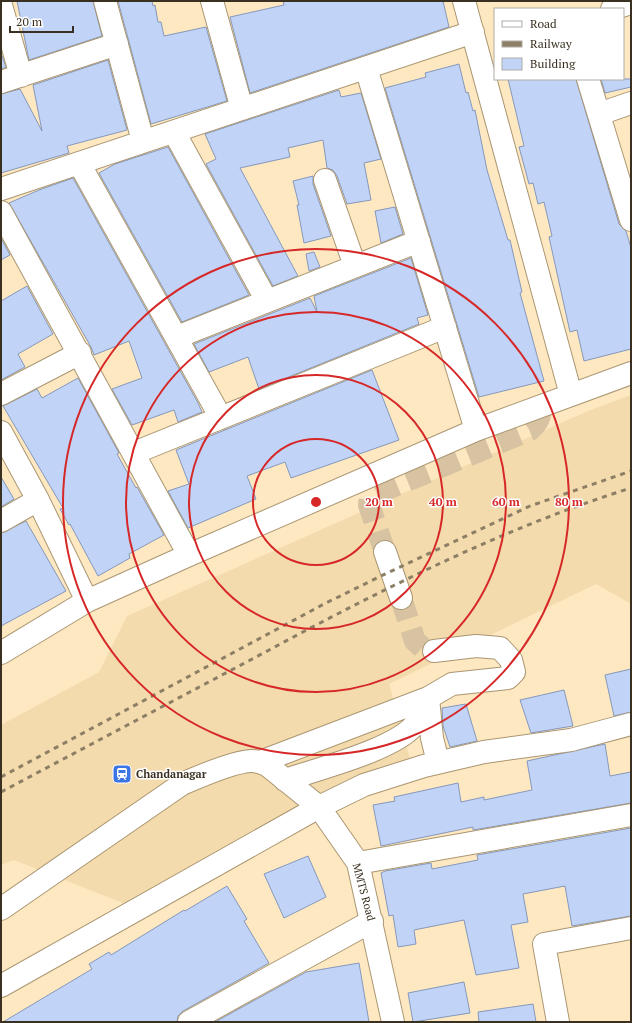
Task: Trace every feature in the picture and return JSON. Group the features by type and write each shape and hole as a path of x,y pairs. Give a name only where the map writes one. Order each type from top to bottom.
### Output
{"street":[{"path":"105,1 143,141"},
{"path":"464,1 482,42 571,395"},
{"path":"219,3 242,109"},
{"path":"615,8 631,3"},
{"path":"1,4 11,79 117,44"},
{"path":"1,189 366,68 482,42"},
{"path":"366,68 446,327 476,430"},
{"path":"588,80 631,220"},
{"path":"599,114 631,103"},
{"path":"174,132 267,301"},
{"path":"79,163 221,418"},
{"path":"325,180 355,266"},
{"path":"1,212 80,353 189,555"},
{"path":"177,337 419,241"},
{"path":"134,453 446,327"},
{"path":"1,394 80,353"},
{"path":"1,653 87,601 189,555 476,430 631,373"},
{"path":"1,432 38,500 87,601"},
{"path":"1,521 38,500"},
{"path":"385,552 401,598"},
{"path":"1,909 182,784 207,774 255,761 428,698 452,684 508,678 514,672 511,660 500,648 476,646 434,651"},
{"path":"428,698 432,738 438,762"},
{"path":"285,780 387,746 416,724 428,698"},
{"path":"1,986 319,807 364,785 438,762 484,752 571,740 631,724"},
{"name":"MMTS Road","path":"255,761 267,765 319,807 358,863 372,921 393,1022"},
{"path":"358,863 631,815"},
{"path":"189,1022 372,921"},
{"path":"558,1022 544,944 631,928"}],"shaded area":[{"path":"631,395 631,604 596,584 389,684 412,766 138,909 14,860 1,865 1,725 99,672 127,616 588,411"}],"building":[{"path":"17,1 93,1 102,36 29,60"},
{"path":"118,1 152,1 153,6 155,5 158,22 161,22 164,36 206,27 227,101 151,124"},
{"path":"283,1 443,1 449,27 250,93 230,17 284,5"},
{"path":"1,53 6,67 1,69"},
{"path":"108,60 127,130 67,146 69,153 1,173 1,94 20,89 42,131 33,85"},
{"path":"459,64 466,93 468,92 473,111 475,110 487,170 508,240 510,240 522,292 520,293 544,381 479,397 385,88 426,77 425,73"},
{"path":"631,79 631,87 605,93 601,80"},
{"path":"508,80 576,80 619,224 626,231 631,248 631,349 584,361 577,330 570,332 549,237 552,236 544,202 538,204 533,183 529,184 519,147 524,146"},
{"path":"339,90 341,97 361,93 381,159 364,163 371,200 347,204 337,176 333,170 327,168 323,140 288,148 290,157 240,168 298,276 273,286 206,164 216,159 205,134"},
{"path":"168,147 249,295 182,322 99,173 115,164"},
{"path":"313,176 313,184 331,236 304,243 297,205 299,205 293,181"},
{"path":"73,178 202,412 178,422 174,410 132,425 112,389 142,378 129,341 94,355 91,347 9,203"},
{"path":"395,207 403,234 381,243 375,211"},
{"path":"1,238 10,255 1,260"},
{"path":"314,252 320,267 309,271 306,254"},
{"path":"411,258 428,315 417,318 419,324 259,389 248,357 209,372 194,344 310,298 317,312 314,296"},
{"path":"27,286 53,334 18,354 25,367 1,380 1,301"},
{"path":"372,370 399,440 291,478 285,462 247,476 256,499 188,528 168,491 189,484 176,450"},
{"path":"78,378 119,453 117,454 164,535 129,554 130,558 98,576 70,524 69,525 60,509 63,508 3,406 37,389 42,398"},
{"path":"1,477 14,499 1,507"},
{"path":"26,521 66,591 1,626 1,533"},
{"path":"631,669 631,712 614,716 605,675"},
{"path":"564,690 573,726 531,733 520,700"},
{"path":"466,704 477,741 450,747 443,726 442,708"},
{"path":"605,744 610,776 631,772 631,803 473,830 473,827 381,846 373,805 395,801 394,797 458,783 461,802 484,797 484,800 532,790 527,761"},
{"path":"631,828 631,916 572,926 565,886 523,894 528,922 511,925 519,968 476,975 464,920 414,930 416,944 398,947 393,915 389,916 381,873 431,863 432,869 478,860 477,855"},
{"path":"308,856 326,897 284,918 264,874"},
{"path":"227,886 247,919 244,921 269,963 183,1011 178,1016 177,1022 3,1022 92,969 89,964 109,952 111,955 184,910 185,911"},
{"path":"359,963 369,1022 215,1022 306,972"},
{"path":"464,982 470,1013 413,1022 408,993"},
{"path":"533,1004 536,1022 479,1022 478,1012"}],"tunnel":[{"path":"385,552 369,505 370,496 530,430 538,420 541,407"},
{"path":"401,598 415,641 423,648 434,651"}],"railway":[{"path":"1,777 324,604 381,576 530,506 631,471"},
{"path":"1,792 393,586 487,542 582,504 631,488"}],"place":[{"name":"Chandanagar","path":"122,774"}]}
